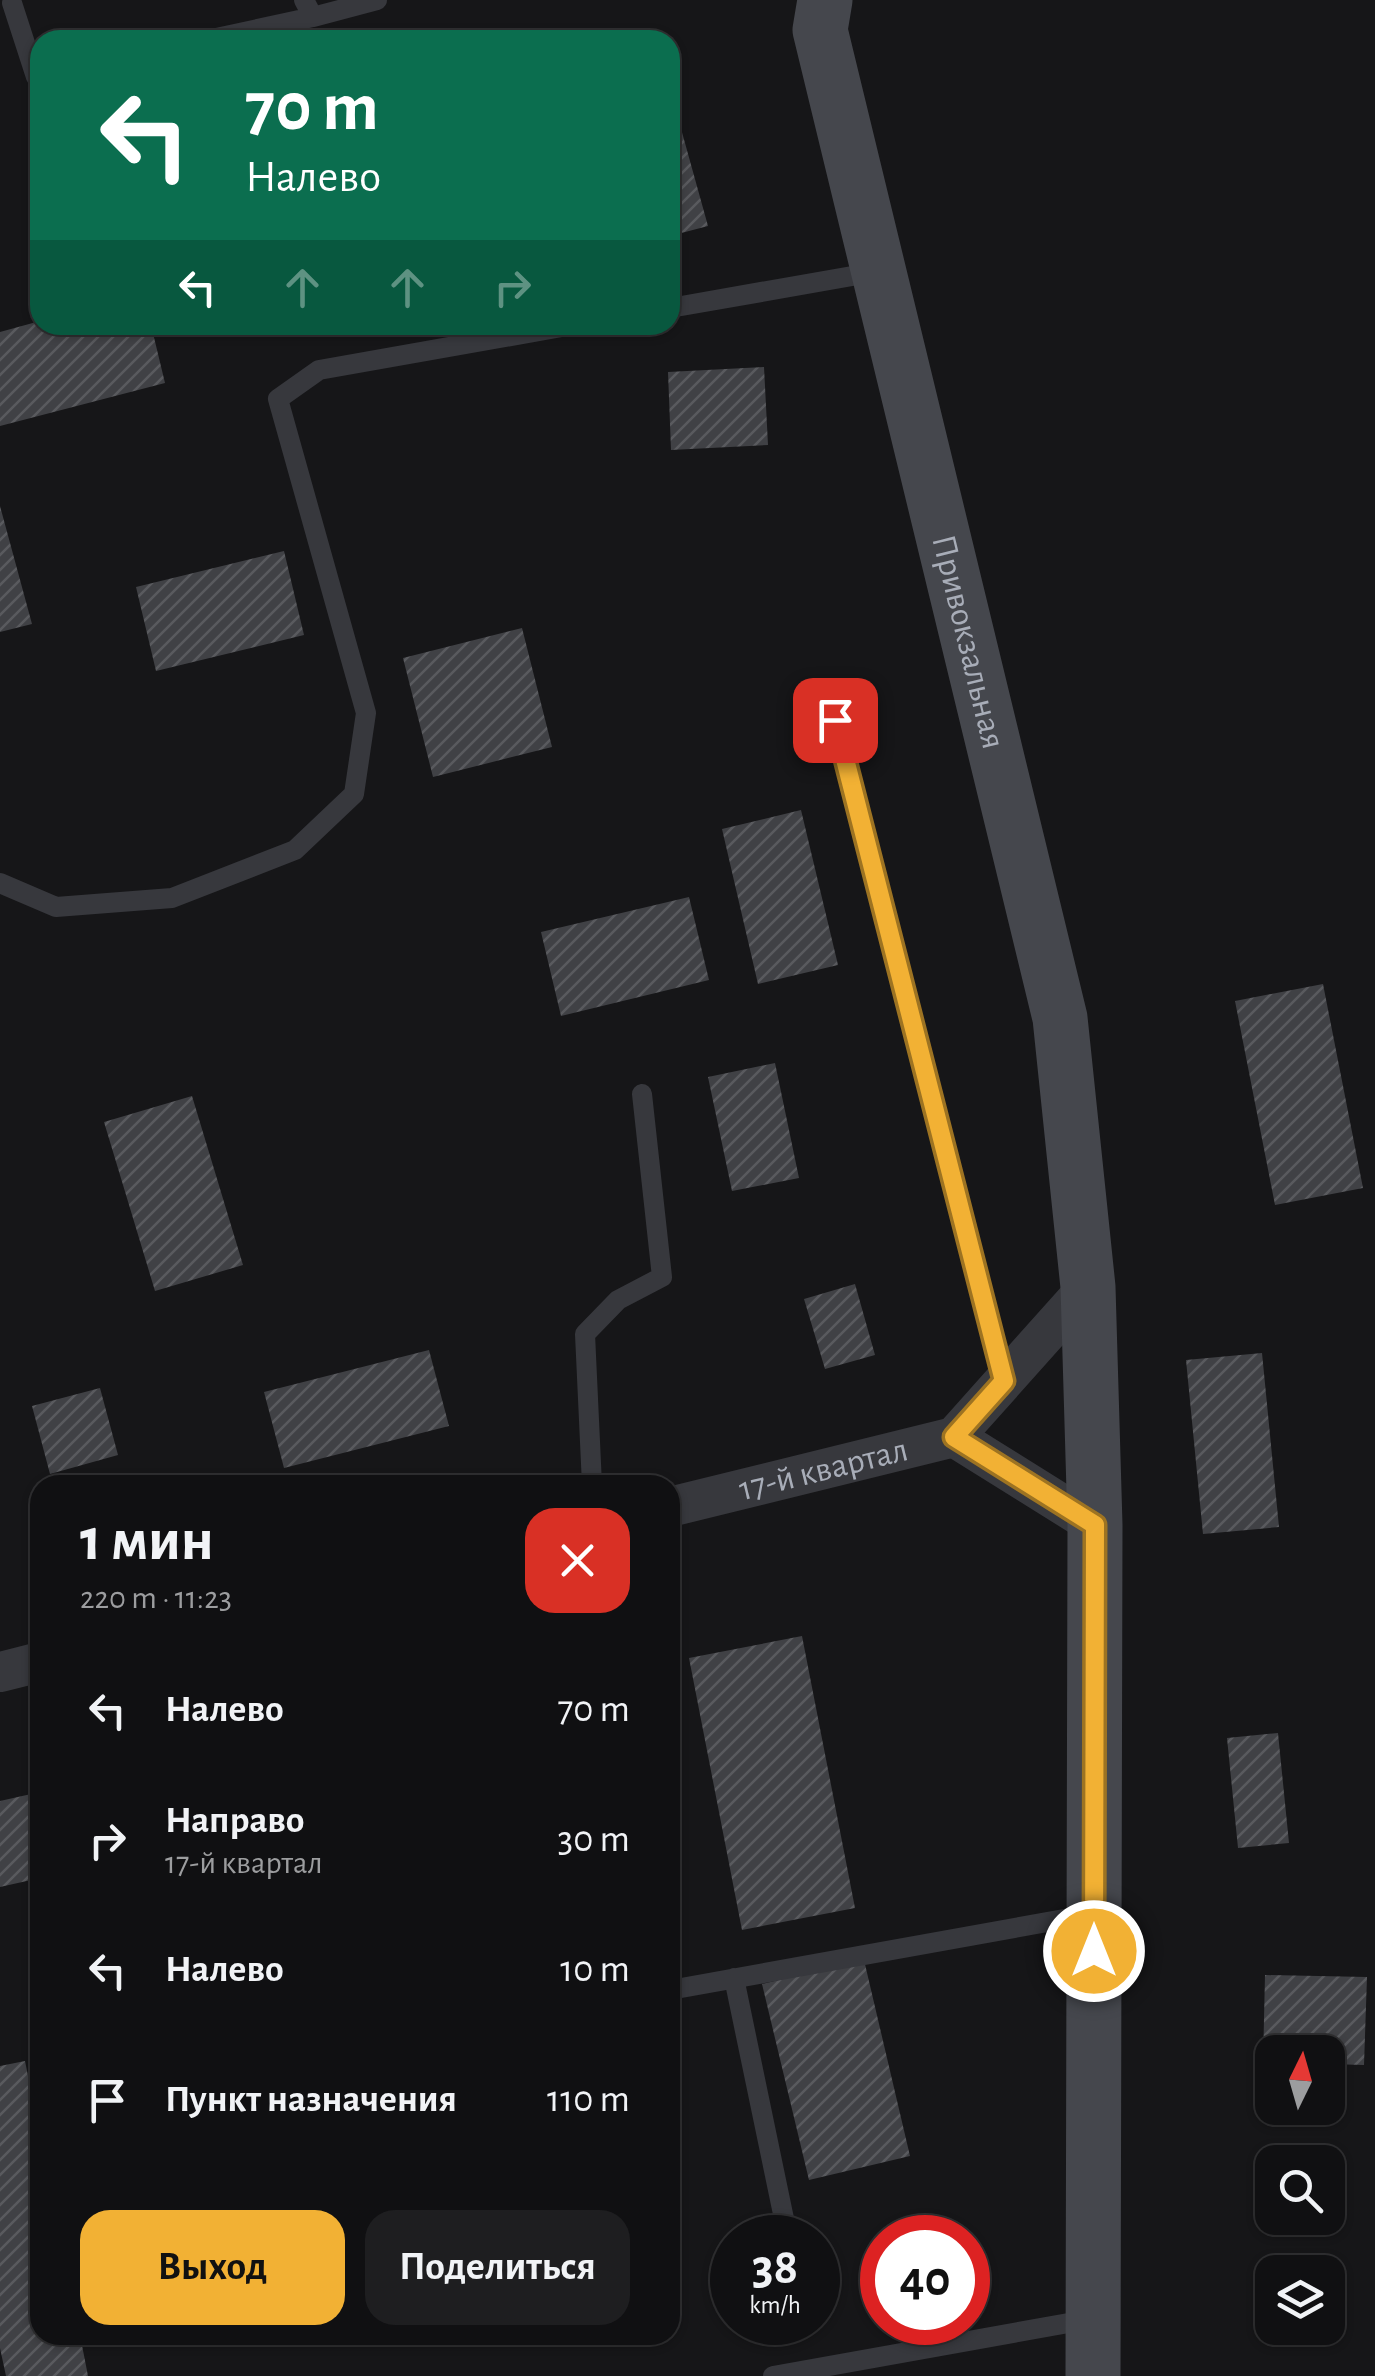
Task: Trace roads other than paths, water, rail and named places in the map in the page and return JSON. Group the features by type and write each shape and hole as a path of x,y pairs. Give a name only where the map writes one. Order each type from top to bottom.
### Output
{"street":[{"name":"Привокзальная","path":"826,0 820,30 1060,1018 1088,1287 1095,1525 1093,2376"},
{"name":"17-й квартал","path":"680,1505 954,1437 1088,1287"},
{"path":"954,1437 1095,1525"},
{"path":"0,1672 30,1664"}],"lane":[{"path":"240,30 308,9 377,0"},
{"path":"8,3 30,60"},
{"path":"680,306 878,271"},
{"path":"0,883 56,906 172,898 295,850 354,794 366,713 278,398 319,370 517,335"},
{"path":"835,720 1004,1381"},
{"path":"592,1475 586,1334 618,1300 662,1277 642,1094"},
{"path":"680,1988 1094,1914"},
{"path":"734,1978 783,2215"},
{"path":"781,2375 1093,2319"}]}
